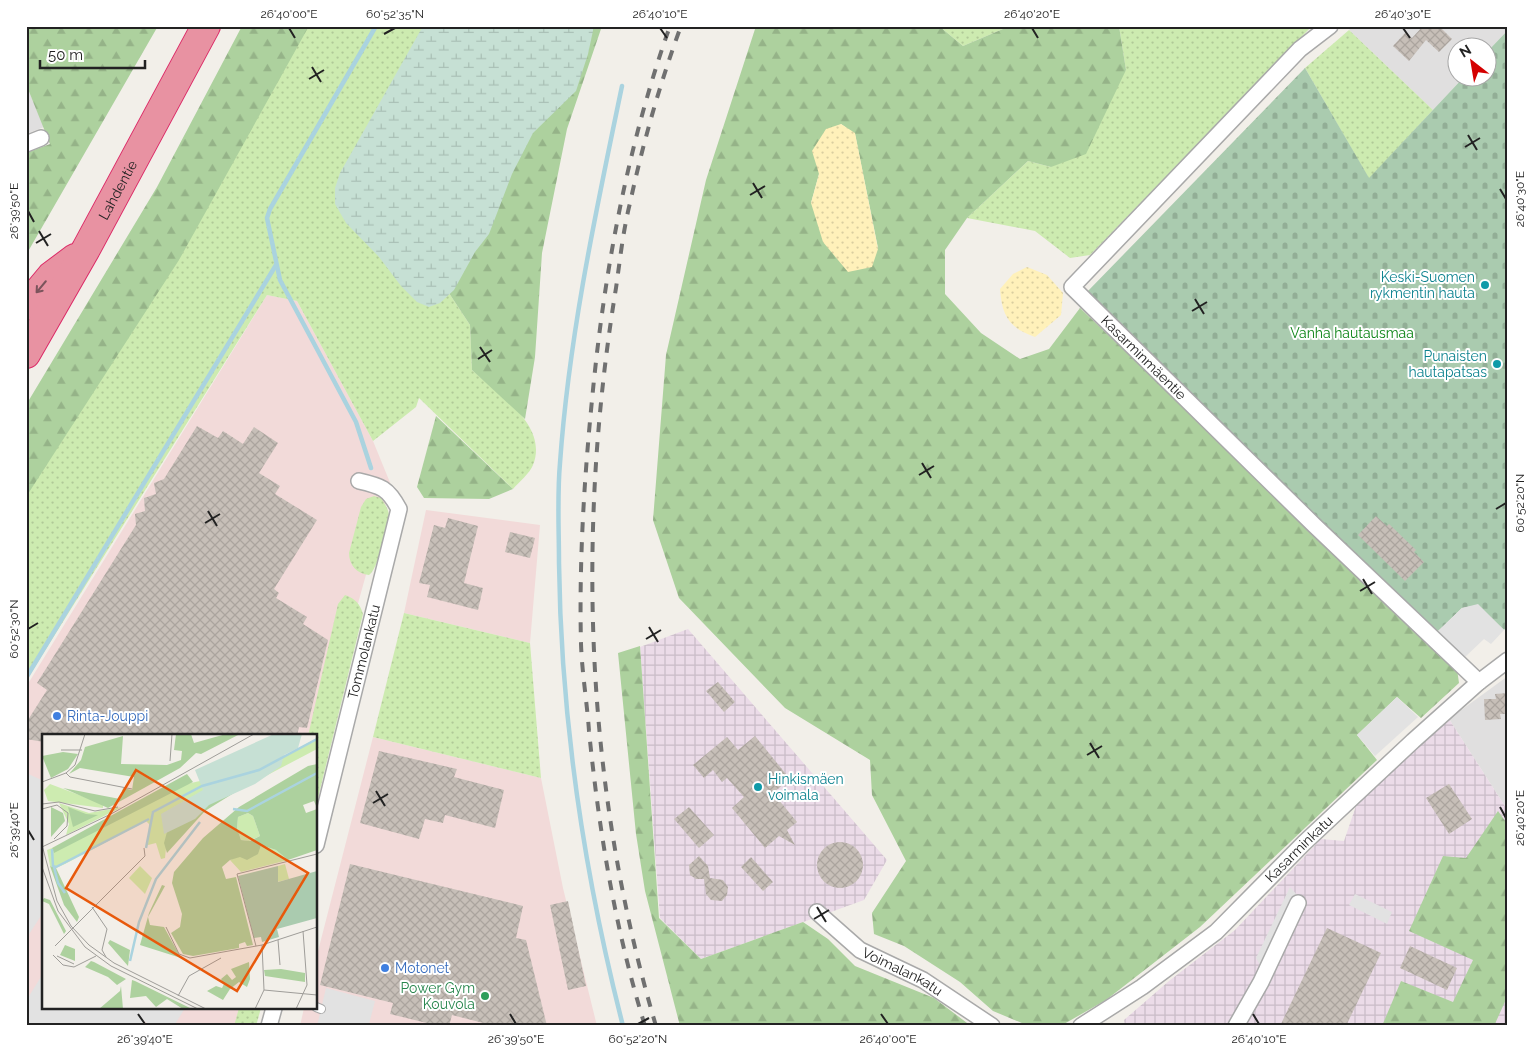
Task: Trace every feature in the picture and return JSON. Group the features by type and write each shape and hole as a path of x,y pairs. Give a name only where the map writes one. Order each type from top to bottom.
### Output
{"highway":[{"name":"Lahdentie","path":"26,354 86,249 206,26"},
{"path":"26,306 51,276 86,249"}],"street":[{"name":"Kasarminmäentie","path":"1330,26 1300,49 1072,287 1314,525 1479,682"},
{"path":"26,144 41,138"},
{"name":"Tommolankatu","path":"318,837 399,509 392,496 384,487 359,481"},
{"name":"Kasarminkatu","path":"1081,1026 1142,987 1216,932 1304,843 1479,682 1508,660"},
{"path":"1236,1026 1265,974 1298,904"},
{"name":"Voimalankatu","path":"817,912 860,950 923,980 992,1026"},
{"path":"269,1026 273,1010"}],"shaded area":[{"path":"1353,26 1508,26 1508,30 1496,43 1496,38 1446,38 1446,88 1454,88 1433,110 1349,30"},
{"path":"26,84 44,127 26,134"},
{"path":"267,295 297,301 373,441 391,485 318,747 318,734 42,734 42,1010 245,1010 241,1026 26,1026 26,687"},
{"path":"426,510 540,525 530,643 404,613"},
{"path":"1478,604 1504,630 1491,644 1484,639 1465,657 1436,633 1462,608"},
{"path":"688,629 887,860 864,900 701,959 660,918 640,647"},
{"path":"1508,676 1508,811 1449,719"},
{"path":"1397,697 1418,717 1375,756 1357,735"},
{"path":"1449,719 1508,811 1508,1026 1125,1026 1124,1020 1169,981 1235,930 1321,839 1344,841 1358,800"},
{"path":"373,737 541,778 563,888 597,1026 300,1026 304,1010 318,1010 318,951"},
{"path":"26,773 42,780 42,914 26,939"},
{"path":"1290,887 1297,895 1263,970 1256,958"},
{"path":"1355,894 1392,912 1387,924 1349,905"},
{"path":"42,975 42,1010 184,1010 174,1026 152,1026 144,1021 140,1026 26,1026 26,1001"},
{"path":"326,988 375,1001 369,1024 375,1026 317,1026"}],"green space":[{"path":"26,26 158,26 26,255 26,153 50,144 26,84"},
{"path":"242,26 309,26 179,260 26,497 26,405 157,187"},
{"path":"307,26 502,26 445,287 470,325 472,370 518,411 534,437 536,450 532,468 513,489 419,398 416,407 373,441 297,301 267,295 26,681 26,492"},
{"path":"423,26 594,26 588,54 576,91 533,133 512,174 489,234 475,252 454,290 440,303 429,307 417,302 401,286 379,257 346,223 335,204 335,188 340,173"},
{"path":"502,26 602,26 567,129 542,253 535,357 525,419 472,370 470,325 445,287"},
{"path":"756,26 939,26 963,46 1010,26 1119,26 1126,70 1086,154 1051,167 1028,161 967,218 945,250 945,294 981,333 1020,359 1049,349 1080,308 1457,669 1459,683 1421,718 1397,697 1357,735 1377,760 1200,927 1106,1000 1064,1024 1029,1026 993,1011 960,982 904,946 874,934 872,913 906,861 872,795 870,760 785,708 679,598 653,520 666,355 706,180","holes":["841,124 855,134 878,248 811,203 819,174"]},
{"path":"939,26 1010,26 963,46"},
{"path":"1119,26 1312,26 1090,255 1070,258 1035,231 967,218 1028,161 1051,167 1126,70"},
{"path":"1349,30 1433,110 1369,179 1305,68"},
{"name":"Vanha hautausmaa","path":"1508,30 1508,626 1504,630 1478,605 1462,608 1436,633 1087,292 1305,68 1369,178 1454,88 1496,88 1496,43"},
{"path":"436,416 513,489 489,499 424,498 417,487"},
{"path":"374,496 381,498 389,516 385,538 376,566 369,575 361,573 354,568 350,561 349,553 361,507 366,499"},
{"path":"345,595 357,602 363,614 318,798 318,734 308,734 338,604"},
{"path":"404,613 530,643 541,778 373,737"},
{"path":"640,646 659,918 701,959 803,922 828,939 855,966 934,998 971,1026 680,1026 645,891 636,834 618,653"},
{"path":"1498,811 1508,825 1508,995 1494,1026 1382,1026 1401,981 1453,1002 1473,960 1409,931 1443,856 1466,858"},
{"path":"238,1010 260,1010 256,1026 234,1026"}],"sand":[{"path":"841,124 855,133 878,249 872,267 848,272 823,242 811,203 819,174 812,151 826,129"},
{"path":"1027,267 1047,275 1063,293 1061,315 1035,337 1019,330 1013,325 1005,314 1001,298 1000,289 1013,274"}],"building":[{"path":"1423,26 1439,26 1451,38 1446,38 1446,45 1439,52 1426,40 1409,61 1393,46 1406,32 1412,38"},
{"path":"197,426 218,438 223,431 243,444 254,427 278,443 259,473 280,486 275,494 317,520 274,589 279,593 276,598 307,617 303,624 328,640 307,728 299,727 297,734 42,734 42,742 26,739 26,723 47,690 37,683 136,525 135,514 145,511 144,498 156,494 154,483 164,479"},
{"path":"1376,516 1387,526 1389,524 1416,550 1414,552 1424,562 1405,581 1358,535"},
{"path":"448,518 478,526 464,583 483,588 478,610 427,597 430,585 419,583 434,525 445,528"},
{"path":"510,532 535,538 530,558 505,552"},
{"path":"718,682 735,702 724,712 706,691"},
{"path":"1508,693 1508,714 1500,714 1501,719 1485,720 1484,699 1496,699 1495,694"},
{"name":"Hinkismäen voimala","path":"755,736 790,779 773,793 797,822 787,830 795,845 779,836 765,848 732,808 744,797 727,778 722,782 713,770 704,778 693,765 727,737 738,750"},
{"path":"379,751 457,769 454,777 504,790 495,828 445,815 443,823 425,819 419,839 360,823"},
{"path":"1449,784 1472,819 1449,834 1426,798"},
{"path":"689,807 714,835 699,848 674,819"},
{"path":"845,842 857,848 862,856 862,874 857,882 849,887 835,888 823,882 818,874 817,860 823,848 831,843"},
{"path":"699,856 708,866 710,878 723,880 728,887 727,895 722,901 711,900 706,894 704,879 696,879 690,875 689,865"},
{"path":"751,857 773,882 763,891 741,867"},
{"path":"350,864 523,906 516,938 526,940 547,1026 495,1026 452,1015 449,1026 439,1026 390,1014 393,1003 320,985"},
{"path":"568,901 586,986 568,990 550,905"},
{"path":"1327,928 1381,953 1346,1026 1280,1026"},
{"path":"1410,946 1457,968 1447,990 1400,968"}],"waterway":[{"path":"371,468 356,422 280,280 267,218 270,209 376,26"},
{"path":"622,86 593,227 577,321 564,415 558,513 564,680 577,796 597,912 623,1026"},
{"path":"26,678 276,265"}],"railway":[{"path":"645,1026 625,953 603,843 582,655 581,553 592,400 603,305 619,211 641,118 670,26"},
{"path":"656,1026 632,936 614,844 602,752 594,659 592,566 595,473 603,380 624,235 646,136 681,26"}],"place":[{"name":"Keski-Suomen rykmentin hauta","path":"1485,285"},
{"name":"Punaisten hautapatsas","path":"1497,364"},
{"name":"Rinta-Jouppi","path":"57,716"},
{"name":"Hinkismäen voimala","path":"758,787"},
{"name":"Motonet","path":"385,968"},
{"name":"Power Gym Kouvola","path":"485,996"}]}
